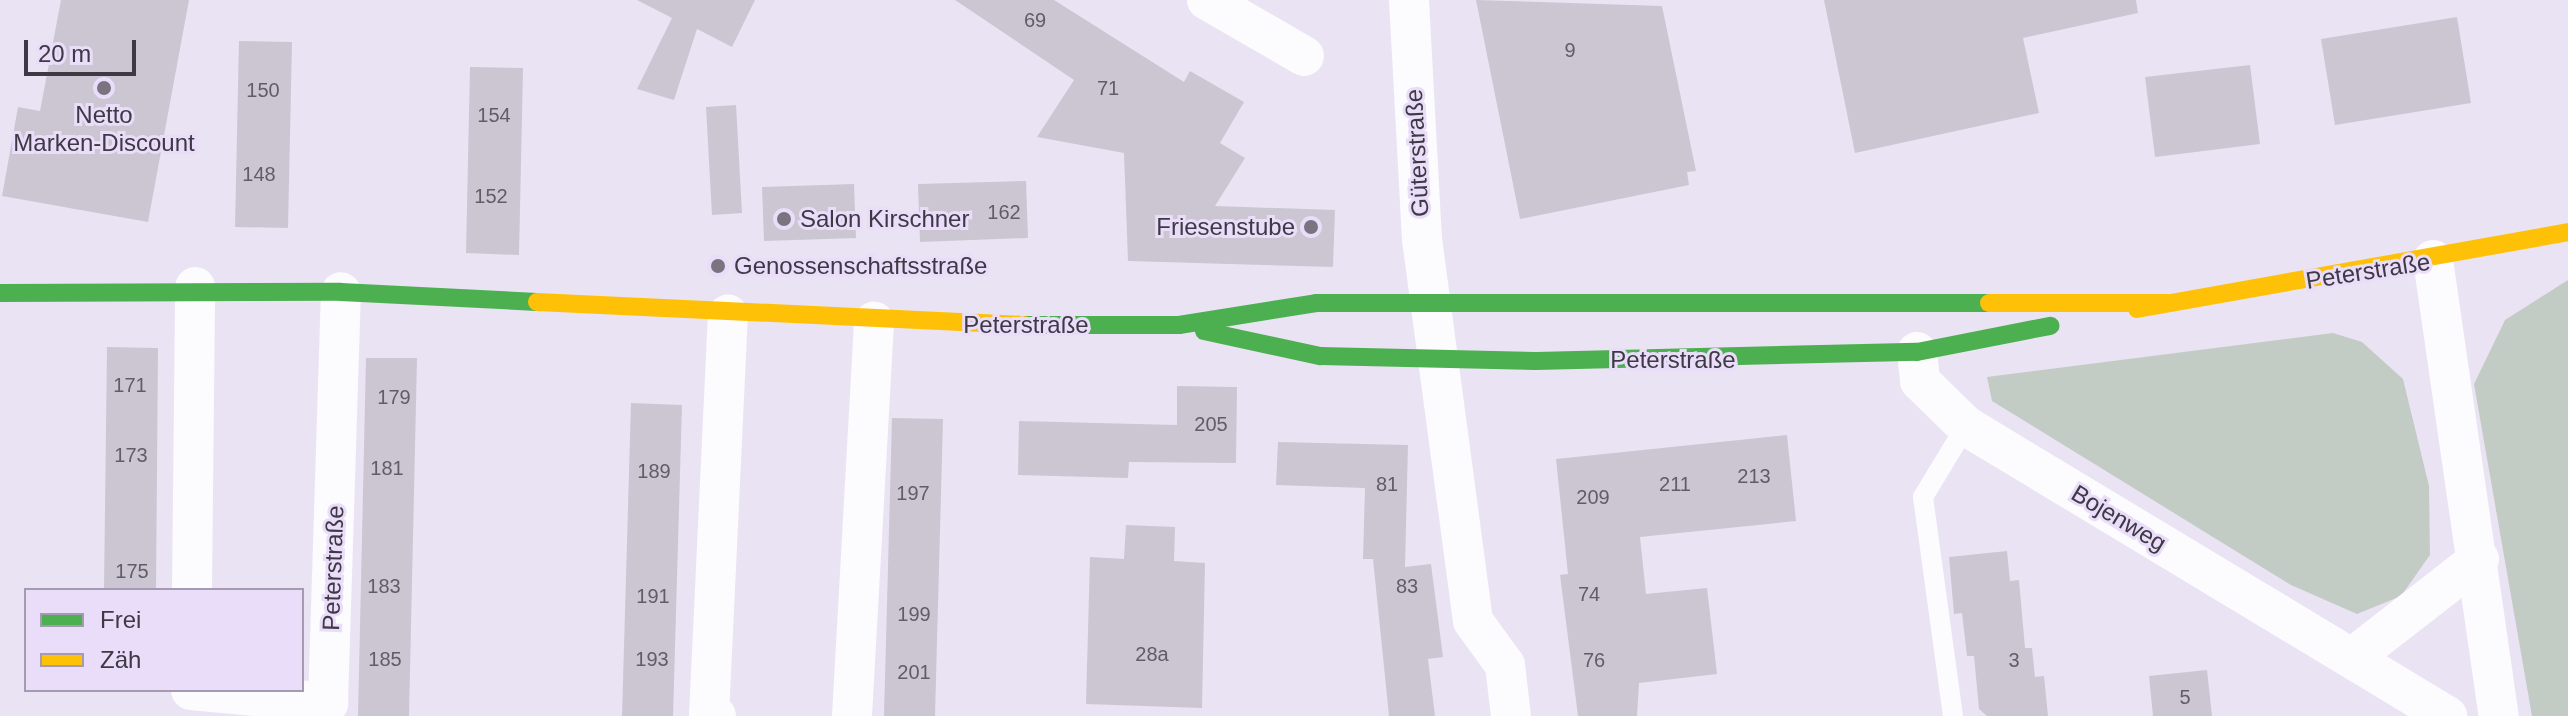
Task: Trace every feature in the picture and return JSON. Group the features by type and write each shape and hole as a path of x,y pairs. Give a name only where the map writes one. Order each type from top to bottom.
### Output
{"main road":[{"name":"Peterstraße","path":"1179,325 1320,356 1440,359 1917,352 2167,303 2433,260 2568,232"},
{"name":"Peterstraße","path":"45,270 195,287"},
{"name":"Peterstraße","path":"0,293 195,287 341,292 874,322 1179,325 1316,303 1433,306 2167,303"}],"street":[{"path":"1207,0 1304,56"},
{"name":"Güterstraße","path":"1409,0 1422,239 1440,359"},
{"path":"2433,260 2479,559 2499,716"},
{"path":"192,588 195,287"},
{"name":"Peterstraße","path":"212,692 328,703 341,292"},
{"path":"716,716 709,716 728,314"},
{"path":"852,716 874,322"},
{"name":"Bojenweg","path":"1917,352 1920,381 1966,426 2447,716"},
{"path":"1440,359 1473,621 1505,665 1511,716"},
{"path":"2352,658 2479,559"}],"lane":[{"path":"1953,716 1923,497 1966,426"}],"shaded area":[{"path":"2568,280 2568,716 2532,716 2474,384 2505,320"},
{"path":"2333,333 2362,342 2403,379 2429,486 2430,555 2401,596 2357,614 2291,585 1992,401 1987,377"}],"building":[{"path":"61,0 189,0 148,222 2,196 18,107 40,111"},
{"path":"637,0 755,0 732,47 697,29 674,100 637,89 672,18"},
{"path":"955,0 1054,0 1184,82 1190,71 1244,102 1220,143 1245,158 1215,206 1335,210 1333,267 1128,261 1124,153 1037,137 1074,80"},
{"path":"1476,0 1662,6 1696,171 1687,172 1689,185 1520,219"},
{"path":"1824,0 2136,0 2138,13 2023,38 2039,113 1855,153"},
{"path":"2457,17 2471,103 2335,125 2321,39"},
{"path":"239,41 292,42 288,228 235,227"},
{"path":"2250,65 2260,144 2155,157 2145,77"},
{"path":"470,67 523,68 519,255 466,253"},
{"path":"736,105 742,213 712,215 706,107"},
{"path":"1026,181 1028,238 920,242 918,184"},
{"path":"854,184 856,238 764,241 762,187"},
{"path":"107,347 158,348 156,588 104,588"},
{"path":"366,358 417,358 409,716 358,716"},
{"path":"1177,386 1237,387 1236,463 1129,462 1128,478 1018,475 1019,421 1177,425"},
{"path":"631,403 682,405 673,716 622,716"},
{"path":"892,418 943,419 935,716 884,716"},
{"path":"1787,435 1796,521 1640,537 1646,594 1707,588 1717,674 1639,683 1637,716 1578,716 1560,575 1568,574 1556,459"},
{"path":"1278,442 1408,445 1405,567 1431,564 1443,657 1428,659 1435,716 1389,716 1373,559 1363,559 1365,488 1276,485"},
{"path":"1126,525 1175,527 1174,561 1205,563 1202,708 1086,704 1090,557 1124,559"},
{"path":"2007,551 2010,581 2019,580 2025,648 2032,648 2035,677 2044,676 2048,716 1987,716 1979,709 1974,656 1967,656 1962,613 1954,614 1949,557"},
{"path":"2207,670 2212,716 2153,716 2149,676"}],"traffic: fast":[{"path":"0,293 341,292 537,302"},
{"path":"1023,325 1179,325 1316,303 1989,303"},
{"path":"1204,331 1320,356 1536,361 1917,352 2050,326"}],"traffic: slow":[{"path":"2137,309 2568,232"},
{"path":"537,302 1023,325"},
{"path":"1989,303 2167,303"}],"place":[{"name":"Netto Marken-Discount","path":"104,88"},
{"name":"Salon Kirschner","path":"784,219"},
{"name":"Friesenstube","path":"1311,227"},
{"name":"Genossenschaftsstraße","path":"718,266"}]}
